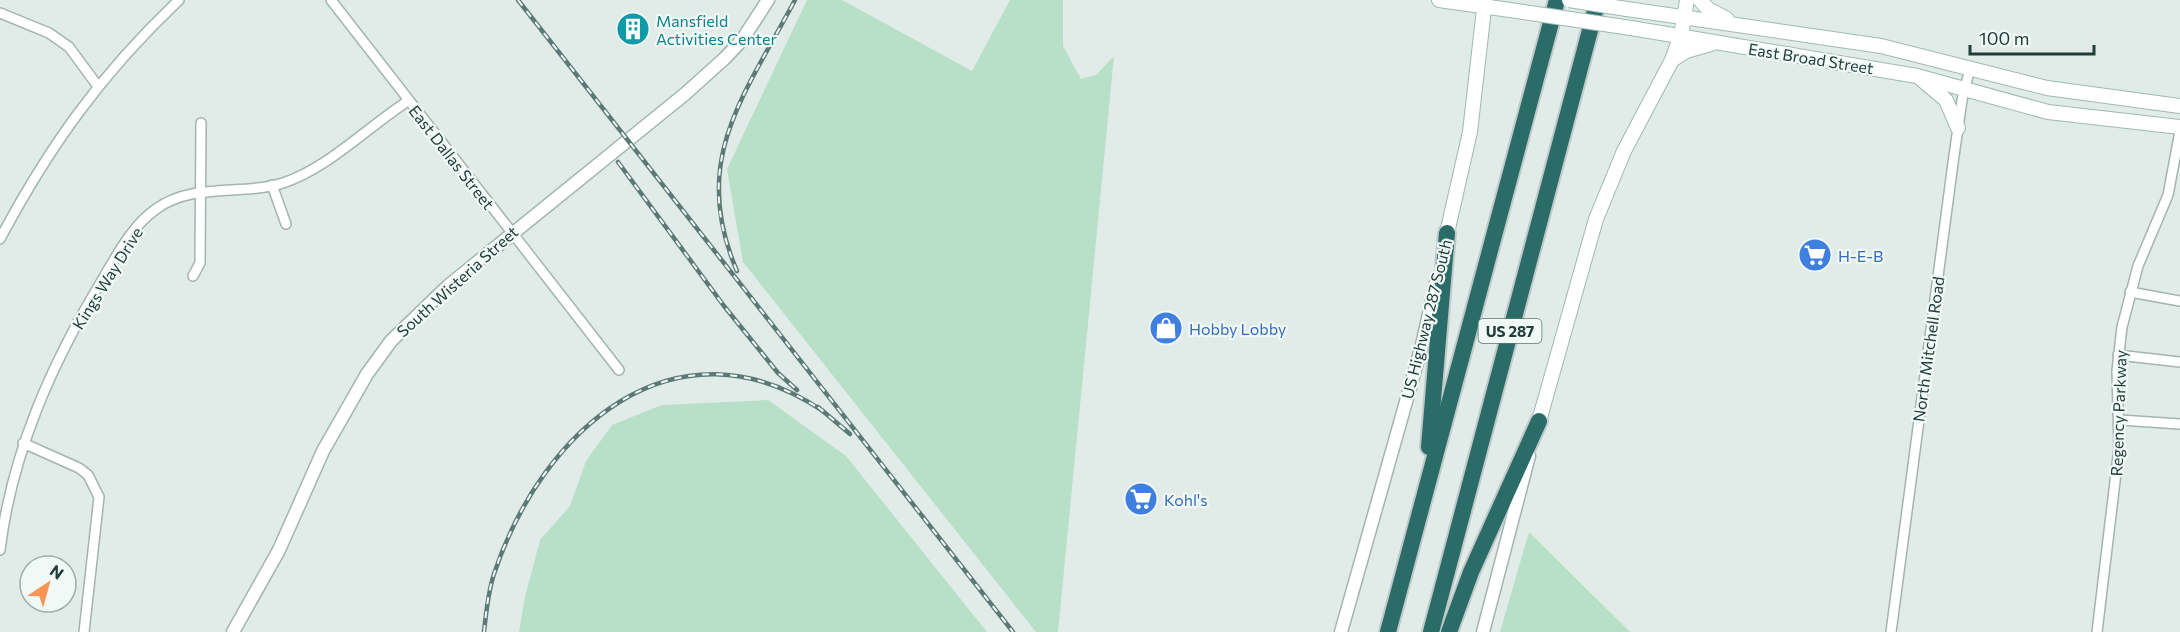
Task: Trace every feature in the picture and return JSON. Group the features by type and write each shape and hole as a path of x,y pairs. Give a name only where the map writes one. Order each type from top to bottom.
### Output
{"highway":[{"name":"US 287","path":"1389,632 1557,0"},
{"name":"US 287","path":"1431,632 1598,0"},
{"path":"1425,491 1447,233"},
{"path":"1449,632 1471,572 1539,421"}],"main road":[{"name":"East Broad Street","path":"1438,0 1485,3 1510,10 1681,35 1917,76 2048,112 2180,129"},
{"path":"1438,0 1468,13 1481,36"},
{"name":"East Broad Street","path":"1569,0 1881,46 2047,88 2180,106"},
{"path":"1539,421 1606,192 1624,151 1672,60 1681,35 1687,0"},
{"path":"1700,0 1708,9 1734,23"},
{"name":"US Highway 287 South","path":"1447,233 1470,132 1485,3"},
{"path":"1672,60 1699,46 1717,43"},
{"path":"1917,76 1946,100 1958,128"}],"street":[{"path":"0,238 3,224 97,85 179,0"},
{"name":"East Dallas Street","path":"331,0 620,370"},
{"name":"South Wisteria Street","path":"232,632 279,550 323,451 367,374 391,341 425,307 511,232 685,94 742,40 768,0"},
{"path":"0,13 49,33 69,47 97,85"},
{"name":"North Mitchell Road","path":"1891,632 1958,128 1970,68"},
{"name":"Kings Way Drive","path":"0,550 5,511 23,443 50,376 87,305 139,224 156,208 176,199 201,192 263,188 300,176 320,165 408,101"},
{"path":"193,276 200,262 201,123"},
{"name":"Regency Parkway","path":"2097,632 2120,448 2118,355 2130,292 2138,266 2168,195 2180,129"},
{"path":"272,185 286,224"},
{"name":"US Highway 287 South","path":"1341,632 1422,345 1447,233"},
{"path":"2130,292 2180,301"},
{"path":"2118,355 2180,362"},
{"path":"2120,420 2180,424"},
{"path":"1483,632 1539,421"},
{"path":"23,443 79,468 88,475 99,497 84,632"}],"green space":[{"path":"807,0 842,0 972,71 1010,0 1063,0 1063,46 1081,79 1096,75 1114,56 1058,632 1036,632 743,262 727,169"},
{"path":"768,400 846,456 987,632 519,632 525,597 540,540 570,506 586,461 612,425 662,405"},
{"path":"1529,532 1630,632 1500,632"}],"railway":[{"path":"518,0 1013,632"},
{"path":"737,271 724,231 719,195 721,162 729,130 742,98 795,0"},
{"path":"618,162 724,306 778,373 797,390"},
{"path":"484,632 494,574 516,521 545,473 580,433 621,401 667,381 716,374 768,384 823,411"},
{"path":"818,407 850,434"}],"place":[{"name":"Mansfield Activities Center","path":"633,29"},
{"name":"H-E-B","path":"1815,255"},
{"name":"Hobby Lobby","path":"1166,328"},
{"name":"Kohl's","path":"1141,499"}]}
